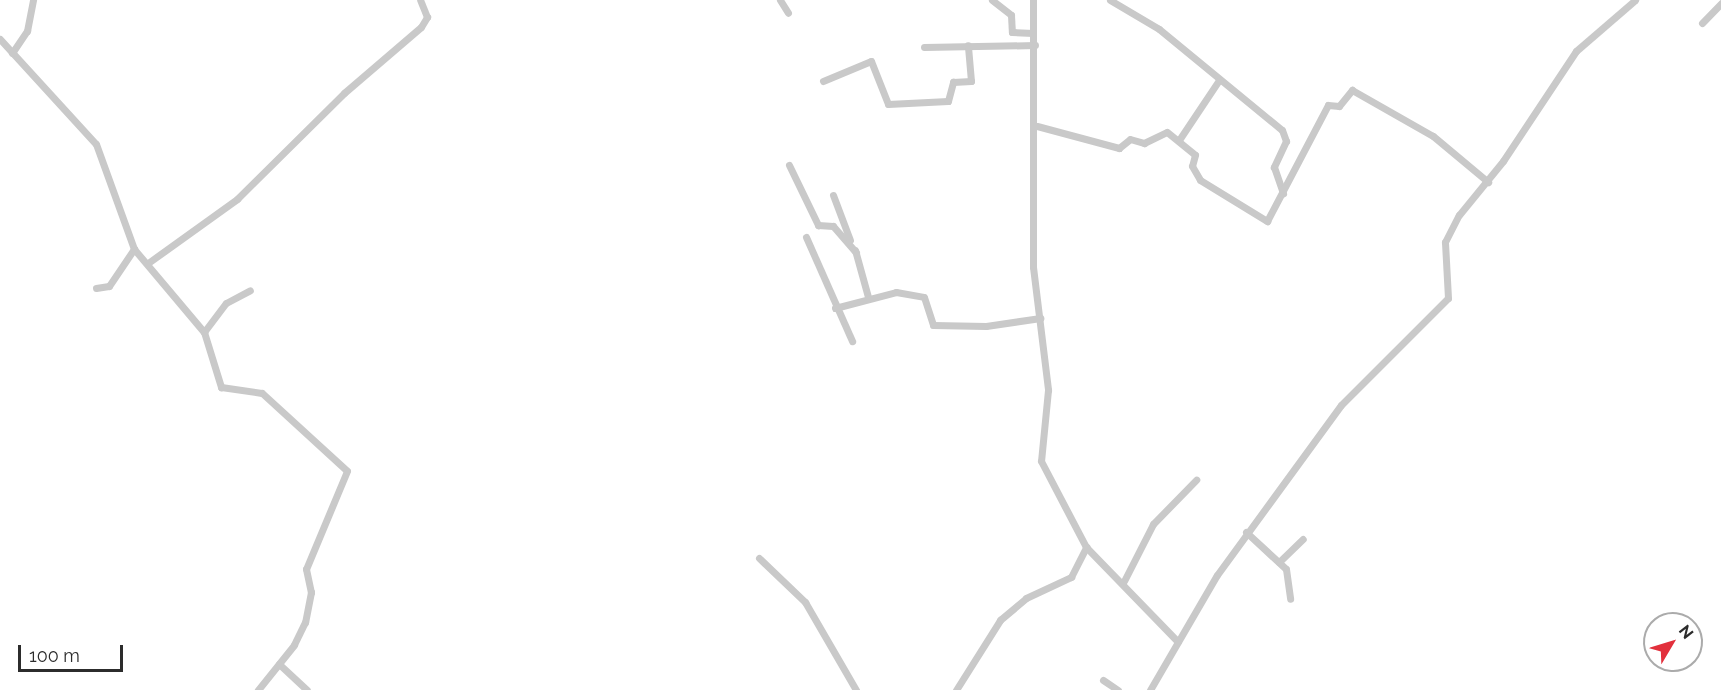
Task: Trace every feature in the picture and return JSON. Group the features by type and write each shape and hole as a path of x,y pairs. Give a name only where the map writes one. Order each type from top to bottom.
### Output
{"street":[{"path":"12,53 27,31 33,0"},
{"path":"148,263 237,199 344,93 421,27 426,17 420,0"},
{"path":"780,0 788,13"},
{"path":"992,0 1011,15 1012,32 1033,33"},
{"path":"1033,0 1037,126 1033,267 1047,390 1041,461 1086,547 1124,581 1178,642"},
{"path":"1110,0 1159,29 1284,133 1286,141 1274,167 1283,193"},
{"path":"1150,690 1246,532 1352,391 1448,298 1448,234 1488,182 1576,51 1635,0"},
{"path":"1702,23 1721,3"},
{"path":"0,39 96,144 134,249 204,332 223,388 262,393 348,471 307,566 311,592 305,622 279,664 258,690"},
{"path":"924,48 968,45 1035,45"},
{"path":"822,81 871,61 890,104 948,101 953,81 971,81 968,45"},
{"path":"1179,140 1220,80"},
{"path":"1037,126 1119,148 1130,139 1145,142 1166,132 1179,140 1195,155 1192,166 1200,180 1264,220 1283,193 1328,105 1339,106 1352,90 1433,136 1488,182"},
{"path":"789,165 818,225 833,226 856,252"},
{"path":"833,195 856,252 868,297"},
{"path":"806,237 835,308 852,341"},
{"path":"96,288 109,286 134,249"},
{"path":"204,332 221,307 250,290"},
{"path":"835,308 868,297 896,292 924,297 933,325 986,326 1040,318"},
{"path":"1124,581 1153,524 1196,480"},
{"path":"1246,532 1280,562 1288,574 1290,599"},
{"path":"1280,562 1303,539"},
{"path":"956,690 1000,620 1026,598 1071,577 1086,547"},
{"path":"759,558 805,602 856,690"},
{"path":"279,664 307,690"},
{"path":"1103,680 1118,690"}]}
